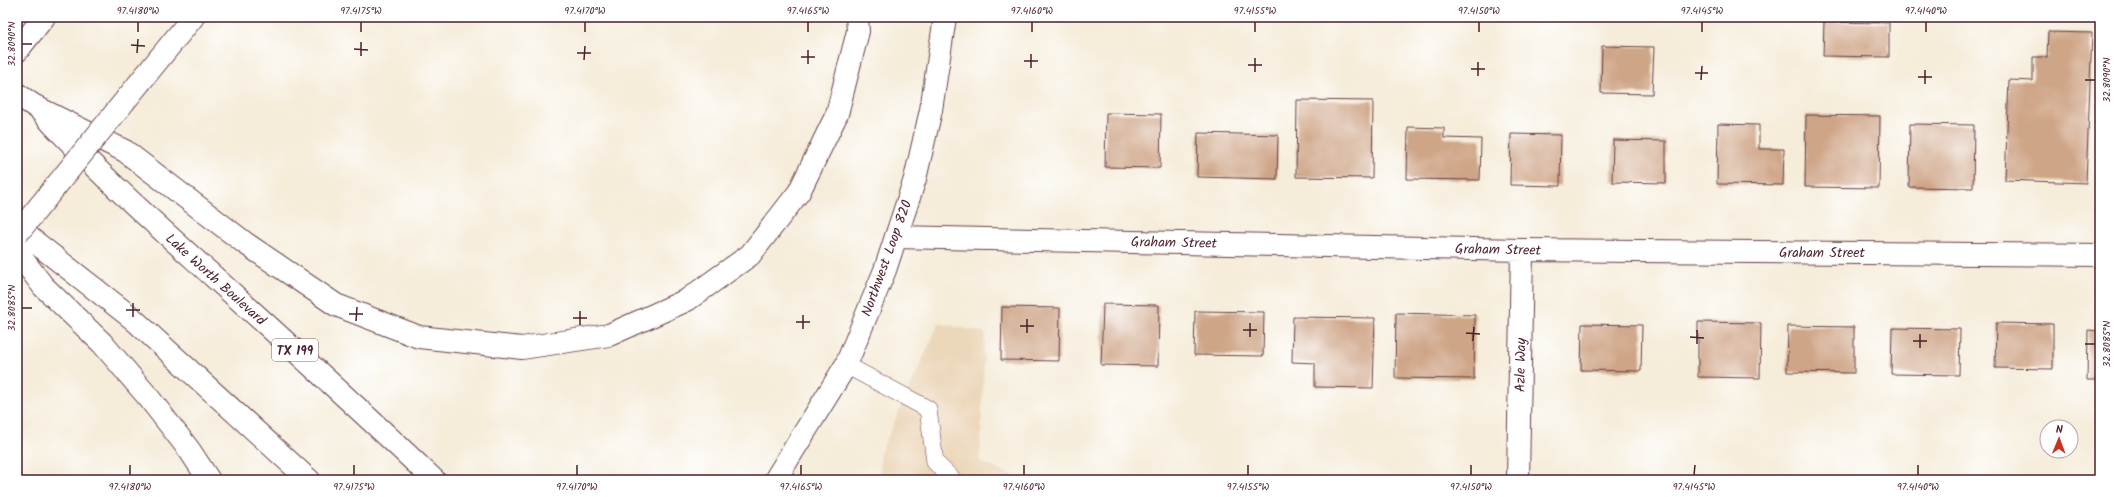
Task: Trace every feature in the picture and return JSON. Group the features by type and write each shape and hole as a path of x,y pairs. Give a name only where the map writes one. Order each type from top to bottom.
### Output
{"main road":[{"path":"17,51 44,17"},
{"path":"17,234 193,17"},
{"path":"36,107 125,151 244,243 336,305 420,337 522,348 610,335 686,300 750,255 799,192 837,114 858,31 857,17"},
{"name":"Northwest Loop 820","path":"775,480 846,365 896,237 915,179 931,110 945,17"},
{"name":"Lake Worth Boulevard","path":"17,94 36,107 60,133 154,224 354,404 434,480"},
{"path":"17,228 132,318 309,480"},
{"name":"Graham Street","path":"896,237 1522,250 2100,255"},
{"name":"Azle Way","path":"1518,480 1522,250"},
{"path":"17,252 43,286 102,344 149,398 190,451 209,480"}],"lane":[{"path":"846,365 928,409 935,462 953,480"}],"shaded area":[{"path":"939,323 985,333 980,462 1024,480 880,480 880,454"}],"building":[{"path":"1824,22 1889,23 1889,57 1823,56"},
{"path":"2048,32 2092,33 2086,183 2005,180 2009,80 2033,81 2033,57 2047,57"},
{"path":"1602,46 1654,47 1652,94 1601,93"},
{"path":"1297,100 1373,101 1372,178 1296,177"},
{"path":"1106,113 1161,114 1160,168 1105,167"},
{"path":"1806,115 1880,116 1879,188 1805,187"},
{"path":"1718,124 1759,125 1759,149 1784,149 1783,185 1717,184"},
{"path":"1910,124 1974,125 1973,188 1909,187"},
{"path":"1408,127 1444,128 1444,138 1481,139 1480,180 1407,179"},
{"path":"1198,133 1278,135 1277,179 1197,177"},
{"path":"1511,134 1561,135 1560,186 1510,185"},
{"path":"1613,140 1666,141 1666,183 1612,182"},
{"path":"1103,304 1159,305 1158,366 1101,365"},
{"path":"1002,307 1060,308 1059,361 1001,360"},
{"path":"1195,311 1264,312 1263,356 1194,355"},
{"path":"1396,313 1475,315 1474,379 1395,378"},
{"path":"1293,317 1375,318 1373,388 1315,387 1315,363 1292,362"},
{"path":"1698,322 1761,323 1760,378 1698,377"},
{"path":"1996,323 2053,324 2053,369 1995,368"},
{"path":"1582,324 1642,325 1641,371 1581,370"},
{"path":"1788,326 1854,327 1854,373 1787,372"},
{"path":"1892,328 1960,329 1959,375 1891,374"},
{"path":"2088,330 2100,331 2100,380 2087,380"}]}
